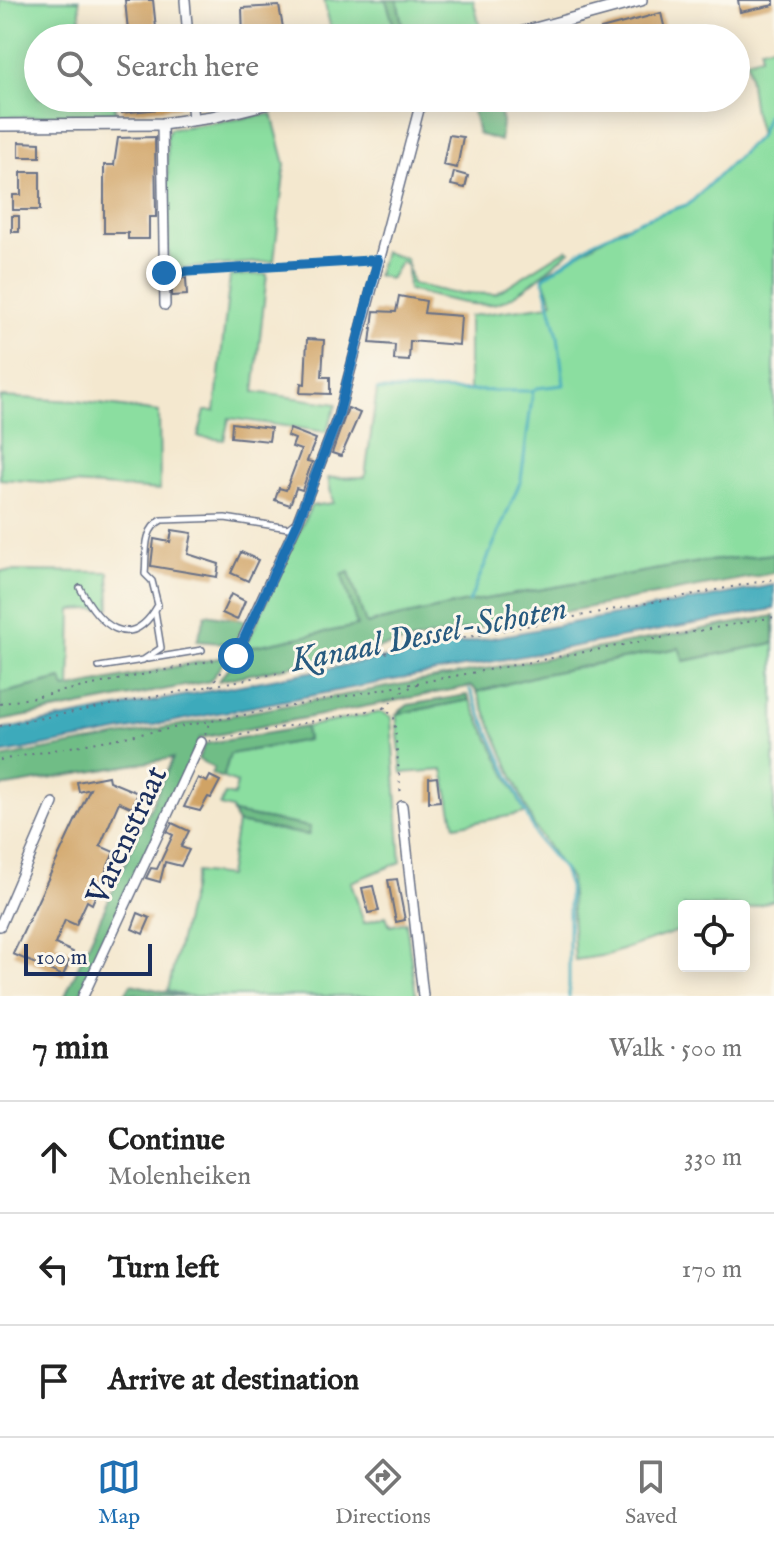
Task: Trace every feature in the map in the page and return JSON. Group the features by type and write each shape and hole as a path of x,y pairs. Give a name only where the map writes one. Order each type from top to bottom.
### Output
{"street":[{"path":"185,0 187,24"},
{"path":"553,24 641,0"},
{"path":"192,112 193,119"},
{"path":"0,125 162,124 225,112"},
{"path":"237,652 298,521 338,417 418,112"},
{"path":"162,124 165,305"},
{"name":"Varenstraat","path":"83,996 201,742"},
{"path":"0,926 53,803"},
{"path":"402,806 423,996"}],"lane":[{"path":"80,588 100,620 119,630 140,628 158,605 145,574 149,529 154,524 162,520 225,518 288,528 298,521"},
{"path":"143,660 161,648 155,611"},
{"path":"99,667 202,650"}],"path":[{"path":"164,273 378,260"},
{"path":"0,726 774,579"},
{"path":"0,760 774,617"},
{"path":"210,687 237,652"},
{"path":"0,704 237,652"},
{"path":"201,742 384,708 403,691 426,679"},
{"path":"384,708 394,717 402,806"},
{"path":"201,742 211,720"}],"green space":[{"path":"0,0 79,0 81,24 24,24 24,112 116,112 116,116 0,117"},
{"path":"324,0 386,0 393,24 330,24"},
{"path":"386,0 397,0 402,24 393,24"},
{"path":"397,0 473,0 479,24 402,24"},
{"path":"774,45 774,554 700,562 463,603 365,624 349,572 343,575 358,626 245,648 311,506 333,503 328,478 365,477 377,390 469,390 469,316 549,305 553,301 543,278 545,274 622,227 689,204 760,135 750,83 750,59 761,56 761,48"},
{"path":"473,112 500,112 500,141 478,134"},
{"path":"272,114 285,164 274,261 169,269 167,135 170,129"},
{"path":"567,249 570,251 526,287 496,303 463,303 408,290 407,266 401,261 390,279 377,275 384,252 406,259 412,284 452,293 495,294"},
{"path":"267,274 254,392 337,404 326,432 229,418 224,440 198,437 205,411 215,411 230,276"},
{"path":"0,397 76,401 159,412 160,490 0,479"},
{"path":"774,554 774,573 460,631 218,681 245,648 357,626 342,575 349,572 366,624 463,603 700,562"},
{"path":"0,571 109,572 110,608 72,610 70,688 64,689 61,679 0,694"},
{"path":"206,614 247,621 234,644 197,641"},
{"path":"774,616 774,643 684,661 679,648 539,675 477,692 472,686 200,738 79,996 65,996 173,758 0,787 0,758"},
{"path":"774,643 774,900 750,908 750,900 678,900 678,931 607,955 575,960 570,879 534,826 477,692 539,675 680,647 684,661"},
{"path":"228,656 210,681 0,721 0,694 62,679 65,689"},
{"path":"467,695 470,700 396,714 408,705"},
{"path":"470,700 525,813 455,826 443,770 402,773 396,714"},
{"path":"382,712 391,717 401,862 351,882 364,923 386,916 390,926 406,922 416,996 185,996 168,990 196,872 228,876 237,823 309,834 310,827 233,813 232,809 220,806 225,794 234,796 237,783 223,778 230,754 307,740 305,727"},
{"path":"305,727 307,740 230,754 223,778 211,774 214,768 198,759 205,744"},
{"path":"233,813 310,827 308,835 237,823"},
{"path":"131,984 185,996 125,994"}],"water":[{"path":"774,585 774,609 0,754 0,730"}],"building":[{"path":"125,0 153,0 156,24 127,24"},
{"path":"738,0 774,0 774,5 740,12"},
{"path":"279,6 282,24 243,24 242,8"},
{"path":"661,13 664,24 620,24"},
{"path":"449,135 463,137 457,168 443,165"},
{"path":"155,137 156,217 149,217 149,239 128,239 128,233 104,233 104,165 114,165 118,138"},
{"path":"19,142 40,143 40,157 19,157"},
{"path":"21,172 40,172 40,210 13,210 13,195 21,195"},
{"path":"454,172 468,176 465,188 451,185"},
{"path":"12,216 19,216 19,232 12,232"},
{"path":"186,278 187,295 172,296 172,279"},
{"path":"399,296 426,301 424,313 461,316 459,345 410,341 409,361 394,360 395,345 370,343 374,311 396,312"},
{"path":"307,339 324,340 322,377 330,377 330,394 300,393 301,383 305,384"},
{"path":"348,408 360,413 341,456 332,453"},
{"path":"232,423 271,428 269,441 231,437"},
{"path":"290,429 316,439 307,461 312,462 302,490 296,488 290,505 275,500 279,488 286,490 301,450 292,447 295,439 287,436"},
{"path":"172,530 192,533 188,554 219,564 217,577 151,566 154,539 170,542"},
{"path":"241,552 258,560 248,581 231,573"},
{"path":"231,594 245,601 237,620 222,613"},
{"path":"108,776 109,781 138,793 132,808 119,802 100,846 114,852 92,904 87,901 76,925 65,920 55,944 73,952 63,976 13,954 90,789 79,792 77,782"},
{"path":"210,776 220,781 211,798 208,797 200,811 184,807 198,778 207,782"},
{"path":"437,777 440,801 429,802 429,778"},
{"path":"172,823 189,831 181,847 189,850 181,866 165,862 160,882 146,878 151,868 157,869 173,835 167,832"},
{"path":"397,879 405,920 396,922 388,880"},
{"path":"373,886 379,911 368,913 362,888"},
{"path":"138,913 150,918 143,934 132,929"}],"waterway":[{"name":"Kanaal Dessel-Schoten","path":"469,602 521,480 533,391 564,385 558,336 543,278 595,241 641,220 689,204 760,135 768,114 774,108"},
{"path":"377,390 533,391"},
{"path":"470,690 537,838 563,869 569,887 569,996"}],"route":[{"path":"164,273 378,260 338,417 298,521 236,656"}]}
